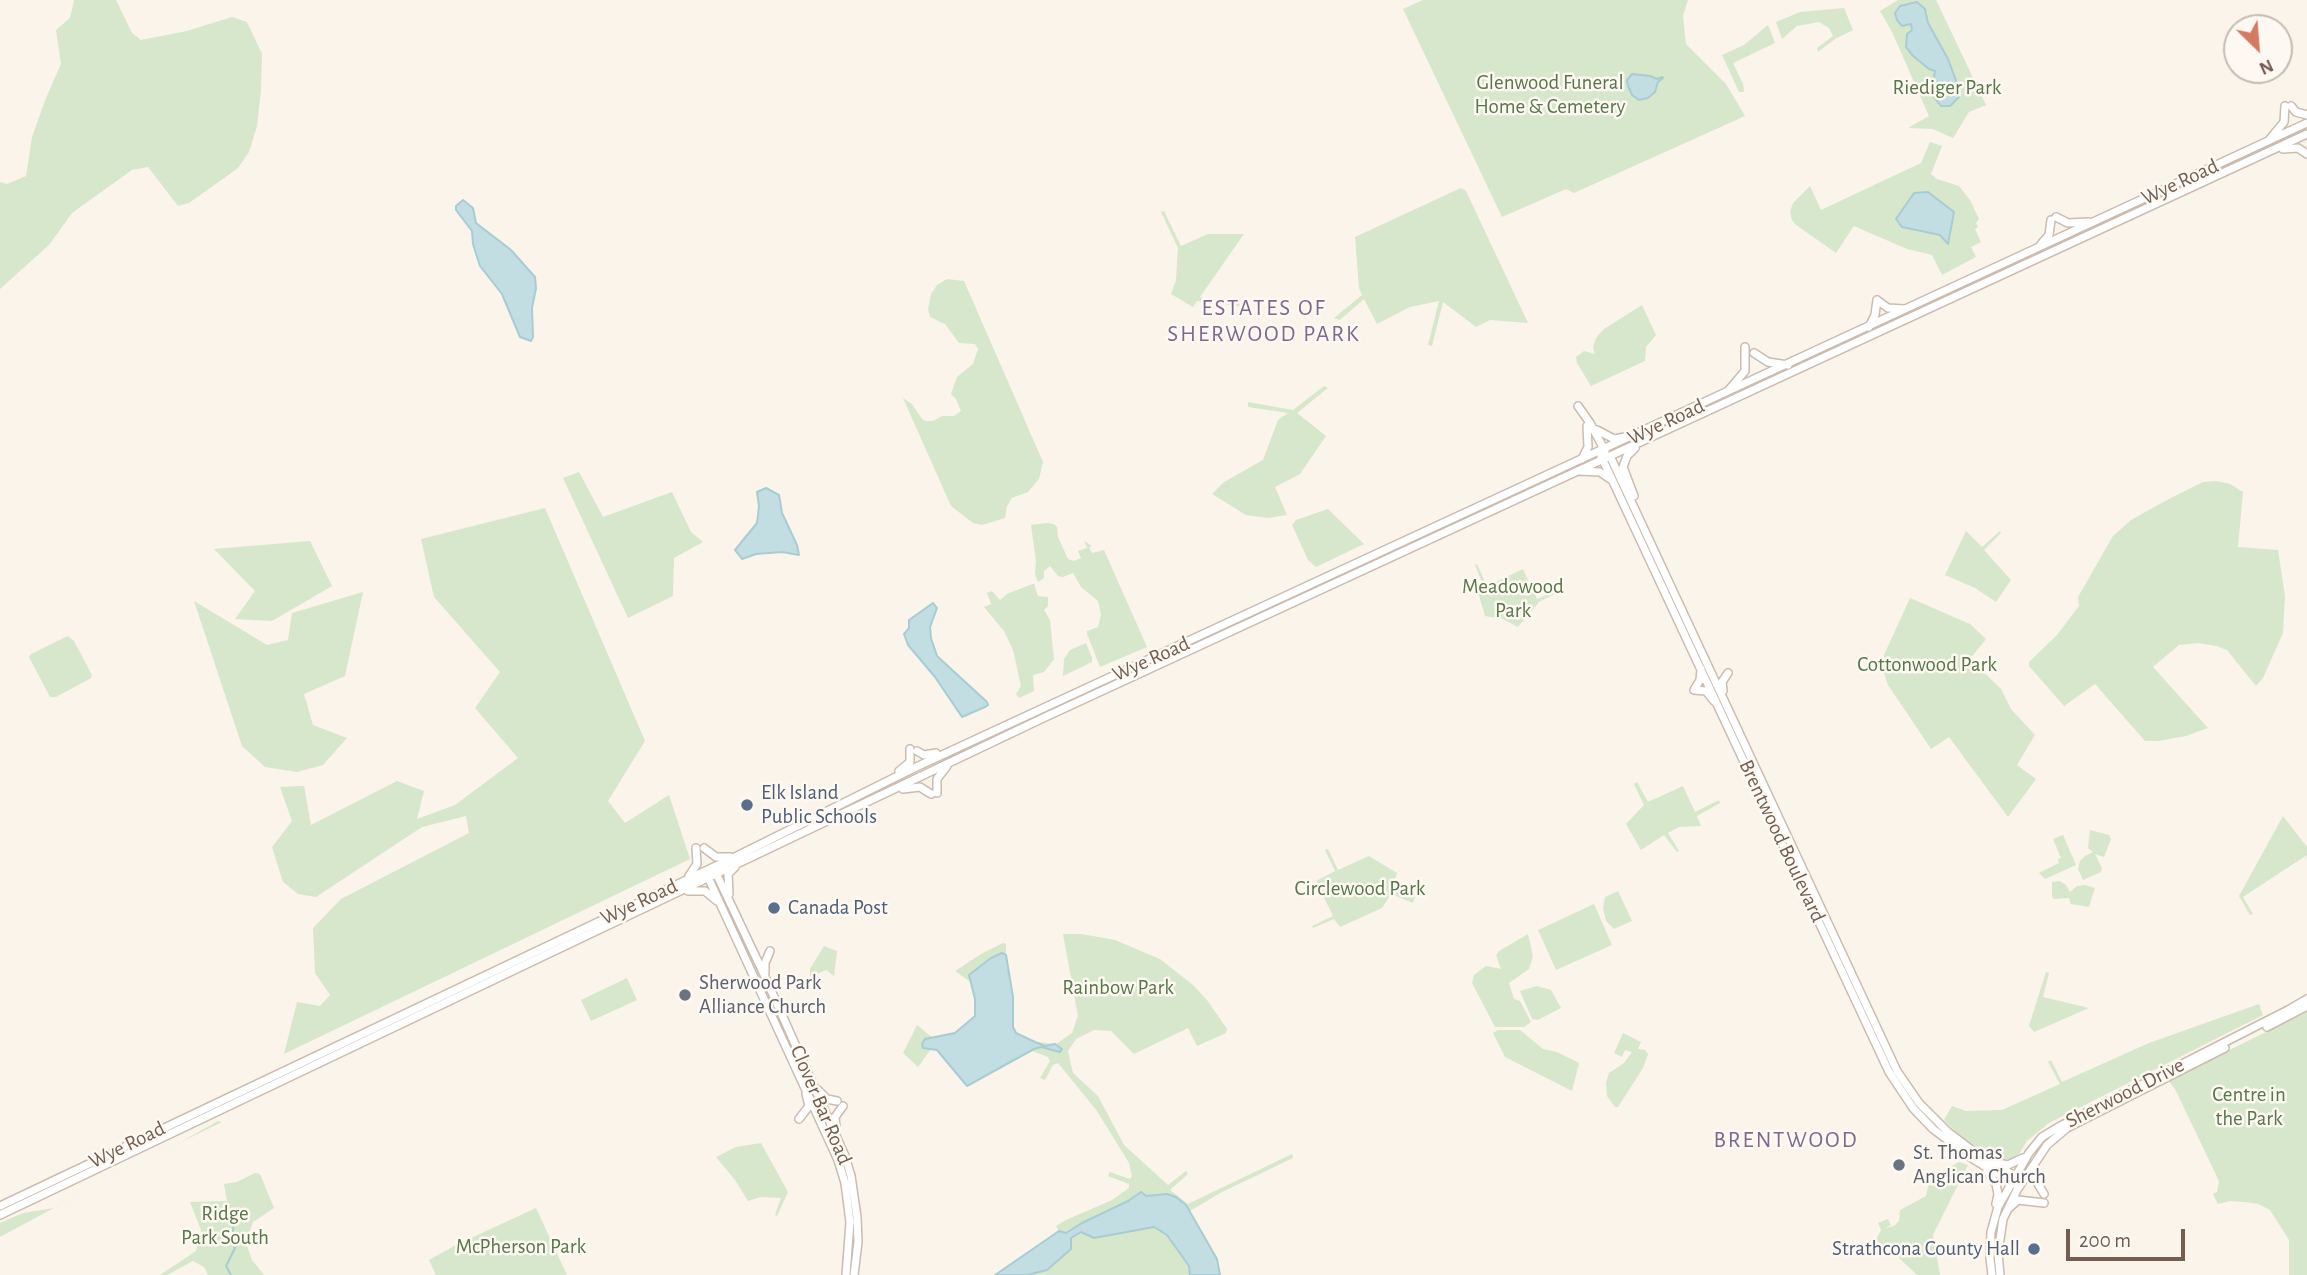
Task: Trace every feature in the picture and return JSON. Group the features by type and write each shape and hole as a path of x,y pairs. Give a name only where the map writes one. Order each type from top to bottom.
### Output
{"main road":[{"path":"2267,142 2284,122 2288,106 2307,115"},
{"name":"Wye Road","path":"737,860 886,794 1576,468 1636,435 2307,123"},
{"name":"Wye Road","path":"1605,454 1640,444 2305,134"},
{"path":"2265,154 2295,147 2307,154"},
{"path":"2037,249 2049,235 2054,219 2068,223 2097,222"},
{"path":"1869,327 1875,315 1877,300 1888,308 1908,309"},
{"path":"1725,394 1745,371 1745,347"},
{"path":"1754,354 1768,362 1788,365"},
{"path":"1578,406 1590,423 1605,454"},
{"path":"1587,426 1587,451 1576,468 1603,473 1616,487"},
{"path":"1597,430 1614,439 1636,435"},
{"path":"1640,444 1627,456 1623,467 1651,542"},
{"name":"Brentwood Boulevard","path":"1605,454 1616,487 1705,667 1897,1071 1933,1118 1960,1142 2017,1181"},
{"name":"Brentwood Boulevard","path":"1605,454 1651,542 1705,667"},
{"name":"Wye Road","path":"0,1215 677,893 884,782 1576,468"},
{"path":"1705,667 1719,673 1728,673 1721,685 1723,705 1706,691 1694,690 1705,667"},
{"name":"Brentwood Boulevard","path":"1723,705 1889,1072 1902,1093 1927,1123 1948,1141 1979,1163 2017,1181"},
{"path":"884,782 908,764 914,750 927,756 957,748"},
{"path":"886,794 917,786 934,794 937,779 952,762"},
{"path":"684,881 696,867 700,848 719,858 737,860 728,874 729,902"},
{"name":"Wye Road","path":"0,1206 684,881 711,873"},
{"name":"Clover Bar Road","path":"711,873 729,902 765,977 841,1145 851,1176 857,1217 858,1241 854,1275"},
{"name":"Clover Bar Road","path":"711,873 721,905 830,1140 845,1183 850,1236 846,1275"},
{"path":"677,893 696,889 705,891 721,905"},
{"path":"765,977 765,963 770,951"},
{"name":"Sherwood Drive","path":"2000,1275 1998,1253 2006,1212 2029,1153 2042,1137 2307,999"},
{"name":"Sherwood Drive","path":"1992,1275 1990,1248 1994,1217 2017,1181 2047,1144 2067,1128 2307,1006"},
{"path":"799,1119 809,1106 804,1083"},
{"path":"814,1085 827,1099 840,1104 835,1122 841,1145"},
{"path":"2017,1181 2042,1137"},
{"path":"1992,1162 2012,1164 2029,1153"},
{"path":"2035,1161 2034,1177 2044,1194"},
{"path":"1979,1163 1996,1184 1998,1198 1994,1217"},
{"path":"2006,1212 2018,1200 2044,1203"}],"green space":[{"path":"74,0 116,0 132,33 141,40 187,31 232,17 247,22 262,54 257,126 249,152 238,168 189,203 178,206 148,167 132,170 72,213 49,245 0,289 0,182 7,184 26,176 32,137 61,64 56,30 70,18"},
{"name":"Glenwood Funeral Home & Cemetery","path":"1423,0 1688,0 1683,16 1686,44 1726,84 1745,116 1574,193 1566,189 1502,217 1403,9"},
{"name":"Riediger Park","path":"1898,0 1936,0 1986,105 1969,112 1953,138 1933,129 1908,128 1929,116 1880,11"},
{"path":"1844,8 1853,30 1818,52 1817,48 1833,36 1829,28 1819,22 1797,26 1782,39 1776,22 1800,12"},
{"path":"1768,25 1775,43 1733,63 1743,84 1744,92 1739,92 1722,55 1744,45"},
{"path":"1930,142 1942,146 1931,174 1937,179 1959,186 1970,200 1979,219 1975,229 1981,242 1971,247 1976,257 1942,275 1932,255 1907,249 1854,226 1836,253 1792,220 1790,212 1793,203 1810,186 1821,210 1921,163"},
{"path":"1461,188 1466,191 1528,323 1490,320 1476,327 1443,302 1432,346 1428,345 1439,301 1410,307 1377,324 1364,299 1340,320 1334,318 1362,295 1359,288 1355,237"},
{"path":"1164,211 1181,246 1208,234 1244,234 1200,297 1240,303 1239,306 1197,301 1193,307 1171,294 1176,280 1178,248 1161,212"},
{"path":"947,279 964,281 1043,462 1039,479 1028,492 1012,498 1005,518 982,525 973,523 951,506 903,398 912,404 926,421 942,416 954,416 961,411 951,394 957,377 973,364 978,349 975,344 959,343 945,324 930,317 928,309 931,294 937,285"},
{"path":"1642,305 1656,335 1646,347 1645,361 1591,386 1576,357 1584,351 1595,354 1593,347 1596,338 1604,329"},
{"path":"1324,386 1328,388 1297,413 1326,436 1300,474 1275,487 1287,515 1268,518 1246,515 1212,494 1224,482 1263,460 1278,420 1288,413 1248,407 1248,402 1293,410"},
{"path":"579,472 603,517 672,492 691,532 703,542 674,558 673,596 628,618 563,478"},
{"path":"2203,482 2230,484 2243,492 2238,547 2278,550 2285,596 2283,633 2263,678 2256,686 2227,650 2199,643 2179,645 2153,667 2208,728 2186,736 2158,741 2145,741 2095,684 2064,706 2029,666 2029,662 2057,635 2079,606 2078,597 2113,536 2131,520 2167,500"},
{"path":"545,508 645,741 608,801 625,823 669,795 690,859 284,1054 297,1002 320,1006 330,995 315,973 313,928 341,899 469,833 466,816 422,827 316,897 298,894 283,882 272,847 292,821 280,787 304,786 311,825 397,781 424,791 417,819 455,805 518,758 475,708 500,672 434,597 421,539"},
{"path":"1328,509 1364,544 1316,567 1308,560 1292,525 1296,520"},
{"path":"1046,523 1057,527 1058,537 1068,559 1074,561 1081,558 1078,551 1087,548 1084,541 1092,546 1089,547 1092,553 1104,550 1147,647 1100,667 1087,634 1087,631 1098,627 1101,615 1098,601 1081,587 1073,573 1058,576 1050,566 1044,571 1044,578 1038,582 1035,574 1031,525"},
{"path":"1966,531 1982,547 2000,531 2001,533 1984,550 2011,580 1996,602 1975,588 1945,575"},
{"path":"310,541 332,586 272,621 235,619 255,591 214,549"},
{"name":"Meadowood Park","path":"1477,564 1487,586 1523,569 1537,599 1559,589 1560,591 1539,602 1518,627 1503,619 1485,616 1478,592 1484,587 1475,565"},
{"path":"1032,584 1038,596 1048,597 1048,606 1044,610 1050,620 1054,659 1044,672 1033,675 1034,691 1019,698 1016,694 1021,686 1013,650 1004,631 984,607 991,604 987,593 992,591 1000,600 1007,594"},
{"path":"363,592 345,676 304,694 313,725 347,738 323,765 297,772 265,767 242,746 194,601 267,645 288,640 292,613"},
{"name":"Cottonwood Park","path":"1910,598 1970,624 1986,639 1970,659 2001,689 2011,709 2035,735 2017,765 2036,779 2008,817 1949,737 1931,749 1888,685 1883,670 1884,655"},
{"path":"68,636 74,641 92,675 56,697 50,697 29,657"},
{"path":"1086,643 1092,662 1063,676 1064,659 1070,650"},
{"path":"1637,782 1648,802 1683,786 1695,812 1719,800 1720,803 1697,816 1701,826 1679,827 1668,833 1679,851 1677,852 1664,835 1641,850 1626,824 1644,805 1634,784"},
{"path":"2283,816 2307,847 2307,855 2243,897 2253,914 2250,915 2239,896"},
{"path":"2090,830 2109,835 2111,839 2104,857 2095,854 2102,868 2101,872 2083,880 2078,869 2080,861 2093,852 2088,848"},
{"path":"2063,835 2076,865 2045,879 2039,873 2059,863 2058,859 2061,858 2053,839"},
{"name":"Circlewood Park","path":"1328,849 1338,870 1369,856 1397,873 1393,887 1416,894 1413,903 1391,894 1382,908 1340,927 1334,919 1313,928 1312,926 1333,916 1316,881 1335,871 1325,850"},
{"path":"2060,881 2070,892 2077,886 2095,888 2089,907 2071,904 2069,898 2054,899 2052,882"},
{"path":"1618,891 1632,921 1614,929 1606,921 1603,908 1605,897"},
{"path":"1594,904 1612,945 1556,970 1538,930"},
{"name":"Rainbow Park","path":"1063,934 1082,934 1115,940 1160,959 1193,985 1227,1029 1226,1033 1197,1046 1188,1028 1134,1054 1111,1031 1094,1030 1076,1039 1068,1051 1073,1073 1098,1096 1124,1145 1168,1185 1186,1171 1188,1174 1170,1190 1188,1204 1292,1154 1293,1158 1222,1192 1190,1211 1186,1205 1167,1194 1146,1196 1141,1192 1066,1234 1059,1231 1056,1226 1112,1200 1129,1188 1129,1184 1108,1176 1110,1172 1130,1179 1132,1176 1129,1163 1097,1111 1058,1063 1053,1065 1045,1080 1040,1078 1050,1061 1048,1057 1032,1051 1037,1042 1056,1044 1072,1033 1078,1016"},
{"path":"1528,934 1533,956 1529,969 1509,983 1514,999 1520,1001 1531,1022 1524,1027 1495,1027 1472,983 1474,975 1486,966 1501,969 1496,955 1499,951"},
{"path":"1006,944 1006,955 1002,953 991,958 969,975 969,981 955,971 981,954"},
{"path":"824,946 837,951 834,976 826,970 810,977 810,969"},
{"path":"2046,972 2049,973 2043,997 2089,1008 2034,1032 2029,1026"},
{"path":"627,978 637,1000 591,1021 581,1000"},
{"path":"1537,986 1551,990 1561,1008 1538,1020 1532,1019 1520,991"},
{"path":"2259,1004 2263,1015 2049,1123 2027,1141 2019,1154 2010,1159 1998,1161 1968,1144 1944,1120 1952,1106 1966,1111 2002,1110 2060,1084 2048,1062 2051,1060 2062,1082 2149,1043"},
{"name":"Centre in the Park","path":"2307,1012 2307,1275 2289,1275 2289,1240 2270,1210 2245,1202 2230,1201 2218,1204 2213,1194 2217,1192 2219,1181 2175,1089 2168,1080"},
{"path":"917,1025 933,1038 925,1039 923,1048 931,1049 918,1067 903,1053"},
{"path":"1498,1030 1520,1030 1543,1049 1557,1052 1579,1063 1572,1091 1505,1057 1493,1033"},
{"path":"1623,1033 1641,1042 1638,1049 1645,1050 1648,1054 1643,1068 1618,1107 1615,1107 1607,1096 1606,1083 1609,1073 1624,1063 1632,1052 1625,1050 1622,1057 1614,1053"},
{"path":"218,1121 222,1122 134,1165"},
{"path":"761,1143 788,1192 777,1216 775,1215 781,1198 761,1197 748,1201 716,1157 736,1147"},
{"path":"1959,1162 1968,1165 1933,1235 1940,1275 1917,1275 1899,1258 1899,1249 1876,1244 1881,1230 1878,1223 1888,1219 1891,1225 1885,1228 1894,1226 1899,1221 1900,1210 1926,1196 1930,1178"},
{"name":"Ridge Park South","path":"255,1173 260,1174 274,1208 253,1222 246,1243 252,1260 264,1275 208,1275 204,1267 193,1261 167,1275 160,1275 196,1251 201,1230 190,1202 227,1201 224,1184 237,1182"},
{"path":"54,1208 0,1237 0,1223 23,1213"},
{"name":"McPherson Park","path":"536,1208 567,1275 436,1275 429,1260"},
{"path":"1154,1227 1167,1235 1189,1266 1190,1275 1027,1275 1047,1270 1071,1238 1081,1232 1094,1238"}],"water":[{"path":"1917,2 1925,9 1928,23 1948,59 1957,83 1959,97 1950,106 1941,106 1927,86 1935,71 1912,55 1906,47 1907,34 1912,30 1911,24 1902,26 1897,20 1895,13 1900,6"},
{"path":"1632,74 1663,78 1658,82 1655,92 1648,98 1639,100 1632,95 1628,86 1627,80"},
{"path":"1928,192 1954,212 1948,244 1940,235 1902,227 1896,219 1914,193"},
{"path":"463,200 473,208 476,223 511,250 535,277 531,341 520,337 502,294 480,266 472,231 456,210 456,206"},
{"path":"766,488 779,495 782,513 799,555 782,552 756,554 742,559 735,550 757,523 757,492"},
{"path":"933,603 937,608 930,627 937,656 988,705 962,717 935,677 908,645 904,634 909,628 909,620"},
{"path":"1002,953 1006,955 1013,997 1013,1027 1016,1033 1045,1046 1055,1044 1062,1049 1060,1052 1041,1047 1034,1049 967,1086 937,1050 923,1048 922,1044 925,1039 955,1033 975,1016 975,999 969,975"},
{"path":"1141,1192 1146,1196 1167,1194 1186,1205 1217,1259 1220,1275 1190,1275 1189,1266 1167,1235 1154,1227 1094,1238 1081,1232 1071,1238 1071,1249 1047,1270 1027,1275 995,1275 1059,1231 1066,1233"}],"waterway":[{"path":"231,1275 226,1266 237,1244 233,1233 234,1215"}],"place":[{"name":"Elk Island Public Schools","path":"747,805"},
{"name":"Canada Post","path":"774,908"},
{"name":"Sherwood Park Alliance Church","path":"685,995"},
{"name":"St. Thomas Anglican Church","path":"1899,1165"},
{"name":"Strathcona County Hall","path":"2034,1249"}],"district":[{"name":"ESTATES OF SHERWOOD PARK","path":"1264,321"},
{"name":"BRENTWOOD","path":"1786,1140"}]}
